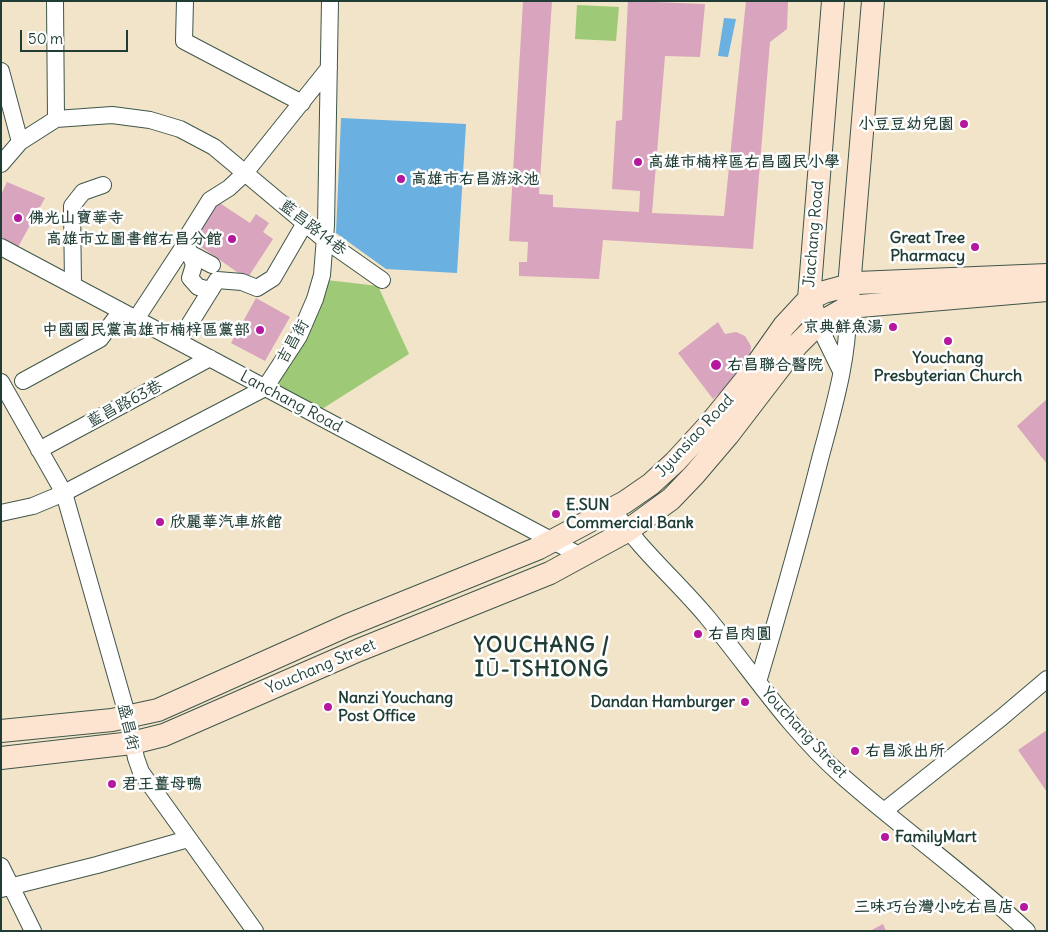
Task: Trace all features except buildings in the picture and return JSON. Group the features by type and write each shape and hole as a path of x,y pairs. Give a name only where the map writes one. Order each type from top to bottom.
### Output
{"street":[{"path":"55,1 56,120"},
{"path":"185,1 184,41 302,103"},
{"name":"吉昌街","path":"1,513 33,506 64,493 265,388 299,336 316,299 322,275 325,240 330,1"},
{"name":"Jiachang Road","path":"833,1 808,299 841,371"},
{"path":"758,682 806,515 847,339 848,284 873,1"},
{"path":"211,290 198,287 190,278 194,265 185,240 210,200 229,188 246,173 329,68"},
{"path":"1,71 20,142"},
{"name":"藍昌路14巷","path":"1,164 20,142 56,120 112,115 150,120 180,129 214,147 325,240 382,280"},
{"path":"73,285 72,206 83,192 103,185"},
{"path":"178,341 217,280 242,282 257,288 273,278 305,223"},
{"name":"Lanchang Road","path":"1,247 581,556"},
{"path":"136,319 182,250 212,265"},
{"name":"Jyunsiao Road","path":"552,541 651,484 675,462 709,426 748,377 784,326 808,299 848,284 1047,275"},
{"name":"Jyunsiao Road","path":"627,530 672,499 728,435 797,346 818,324 848,307 1047,290"},
{"path":"23,381 100,339 121,311"},
{"name":"藍昌路63巷","path":"39,450 210,358"},
{"name":"盛昌街","path":"1,382 64,493 128,718 132,743 141,772 256,931"},
{"name":"Youchang Street","path":"612,508 627,530 706,616 758,682 814,748 840,774 994,899 1027,931"},
{"name":"Youchang Street","path":"1,758 132,743 164,735 359,650 550,573 627,530"},
{"name":"Youchang Street","path":"1,731 128,718 158,710 346,626 552,541"},
{"path":"884,811 1047,679"},
{"path":"6,887 97,865 188,839"},
{"path":"1,866 6,887 33,931"}],"green space":[{"path":"577,5 619,7 616,41 575,39"},
{"path":"327,280 378,286 409,354 322,409 274,385"}],"water":[{"path":"724,18 736,19 728,57 718,56"},
{"name":"高雄市右昌游泳池","path":"341,118 466,124 457,273 386,269 336,233"}],"place":[{"name":"小豆豆幼兒園","path":"964,124"},
{"name":"高雄市楠梓區右昌國民小學","path":"638,162"},
{"name":"高雄市右昌游泳池","path":"401,179"},
{"name":"佛光山寶華寺","path":"18,218"},
{"name":"高雄市立圖書館右昌分館","path":"232,239"},
{"name":"Great Tree Pharmacy","path":"975,247"},
{"name":"京典鮮魚湯","path":"893,327"},
{"name":"中國國民黨高雄市楠梓區黨部","path":"260,330"},
{"name":"Youchang Presbyterian Church","path":"948,341"},
{"name":"右昌聯合醫院","path":"716,365"},
{"name":"E.SUN Commercial Bank","path":"556,514"},
{"name":"欣麗華汽車旅館","path":"160,522"},
{"name":"右昌肉圓","path":"698,634"},
{"name":"Dandan Hamburger","path":"745,702"},
{"name":"Nanzi Youchang Post Office","path":"328,707"},
{"name":"右昌派出所","path":"855,751"},
{"name":"君王薑母鴨","path":"112,784"},
{"name":"FamilyMart","path":"885,837"},
{"name":"三味巧台灣小吃右昌店","path":"1024,907"}],"district":[{"name":"YOUCHANG / IŪ-TSHIONG","path":"542,658"}]}
